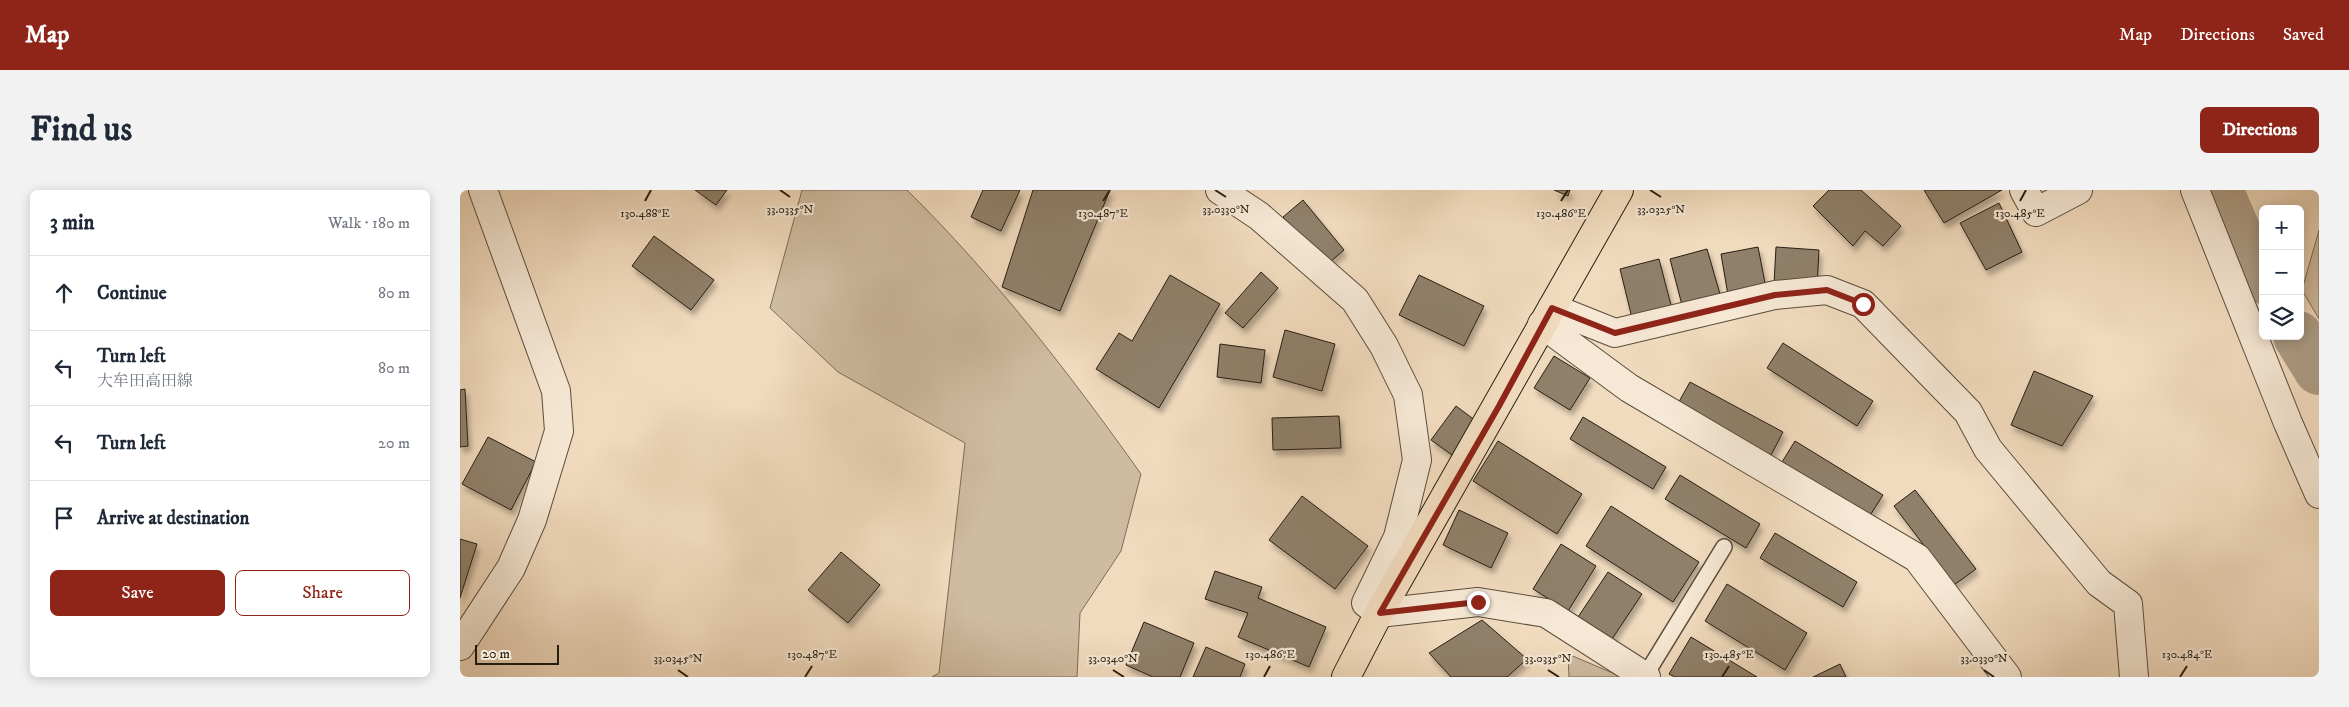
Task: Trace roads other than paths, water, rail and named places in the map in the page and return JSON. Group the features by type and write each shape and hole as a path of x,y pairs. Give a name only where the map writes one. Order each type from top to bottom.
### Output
{"main road":[{"path":"1346,677 1380,613 1499,406 1547,316 1620,190"}],"street":[{"path":"460,646 511,568 532,520 559,430 556,391 483,190"},
{"path":"1220,190 1259,216 1355,300 1384,346 1408,394 1417,460 1398,537 1366,603 1380,613 1478,602 1546,613 1645,677"},
{"path":"2024,190 2036,212 2078,190"},
{"path":"2195,190 2288,423 2319,494"},
{"path":"1547,316 1615,333 1775,295 1827,290 1863,304 1968,412 1988,449 2099,583 2128,604 2134,677"},
{"path":"1547,316 1629,388 1917,558 2007,677"}],"lane":[{"path":"1645,677 1724,547"}],"waterway":[{"path":"2218,190 2240,241 2259,272"},
{"path":"2300,340 2319,370"}]}
